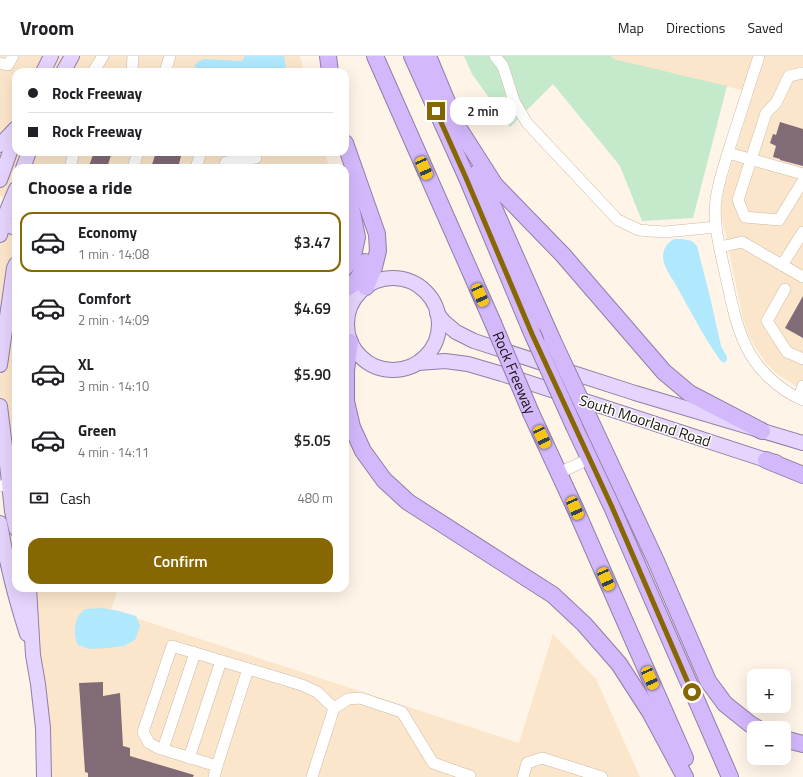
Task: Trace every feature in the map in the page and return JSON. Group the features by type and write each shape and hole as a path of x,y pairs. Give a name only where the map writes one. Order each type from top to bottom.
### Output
{"highway":[{"path":"328,56 330,68"},
{"name":"Rock Freeway","path":"374,56 531,413 694,777"},
{"path":"412,56 466,178 532,334 612,507 730,777"},
{"path":"428,56 456,124 552,339 656,561 708,681 725,704 747,722"},
{"path":"456,124 495,184 562,255 664,372 689,393 762,431"},
{"path":"349,166 377,234 378,251 374,267 364,289"},
{"path":"349,170 357,195 368,245 363,269 356,281 349,287"},
{"path":"349,197 357,237 354,251 349,263"},
{"path":"349,414 352,426 363,452 384,480 408,502 553,595 584,624 620,664 650,712 685,777"},
{"path":"766,460 803,475"},
{"path":"791,741 803,744"}],"main road":[{"path":"45,68 52,56"},
{"path":"65,68 72,56"},
{"path":"0,145 12,132"},
{"path":"0,180 12,146"},
{"path":"6,222 11,196"},
{"path":"349,312 352,303 364,289 379,280 394,278 409,281 422,288 431,299 437,313 439,327 436,341 428,354 418,363 405,369 392,370 379,368 367,362 357,353 349,337"},
{"path":"0,365 12,282"},
{"path":"349,290 364,289"},
{"name":"South Moorland Road","path":"437,313 444,322 456,332 474,341 635,393 803,443"},
{"name":"South Moorland Road","path":"418,363 445,361 468,364 516,378 766,460 803,469"},
{"path":"0,406 12,511"},
{"path":"0,523 4,550 12,582"},
{"path":"15,592 33,655"},
{"path":"29,592 33,655 43,728 44,777"}],"street":[{"path":"0,63 8,65 13,56"},
{"path":"96,68 103,56"},
{"path":"132,68 133,56"},
{"path":"166,68 170,56"},
{"path":"495,56 503,66 514,101 527,123 618,220 639,230 650,231 665,232 716,227"},
{"path":"759,56 719,182 716,200 716,227 738,326 745,346 767,375 787,392 801,399 803,386"},
{"path":"803,72 789,76 776,103 766,113 738,200 745,217 779,220 803,181"},
{"path":"728,153 803,174"},
{"path":"225,164 226,162 256,158"},
{"path":"782,265 803,232"},
{"path":"720,247 742,242 803,277"},
{"path":"785,289 767,321 787,352 803,359"},
{"path":"559,473 589,459"},
{"path":"248,669 216,772 189,758 149,743 143,732 172,646 302,685 317,692 334,708"},
{"path":"163,749 195,653"},
{"path":"189,758 221,661"},
{"path":"312,777 334,708 348,699 360,698 402,712 433,763 470,776"},
{"path":"523,777 527,763 542,758 602,777"}],"shaded area":[{"path":"0,56 300,56 303,68 12,68 12,156 326,156 328,164 12,164 12,200 0,196"},
{"path":"611,56 803,56 803,390 777,374 766,363 748,334 743,319 721,214 724,189 753,93 614,59"},
{"path":"0,223 12,227 12,549 0,465"},
{"path":"21,592 117,592 111,610 519,743 553,634 596,679 640,777 44,777"}],"green space":[{"path":"464,56 611,56 614,59 727,86 693,218 642,221 620,166 553,84 510,127 472,74"}],"water":[{"path":"245,56 284,56 286,68 194,68 197,62 205,59 242,61"},
{"path":"674,239 692,241 697,246 721,346 727,357 727,360 724,363 720,360 708,342 668,273 663,261 663,254 667,244"},
{"path":"102,608 136,616 140,626 135,640 124,646 108,648 90,649 78,645 75,629 78,616 85,609"}],"building":[{"path":"780,122 803,129 803,166 773,157 776,146 770,143 773,134 776,135"},
{"path":"93,156 111,156 108,164 90,164"},
{"path":"155,156 181,156 179,164 152,164"},
{"path":"803,296 803,338 785,328"},
{"path":"103,682 103,696 120,693 123,746 130,748 130,756 194,775 193,777 88,777 88,773 85,772 79,683"}],"route":[{"path":"436,111 532,334 612,507 692,692"}]}
